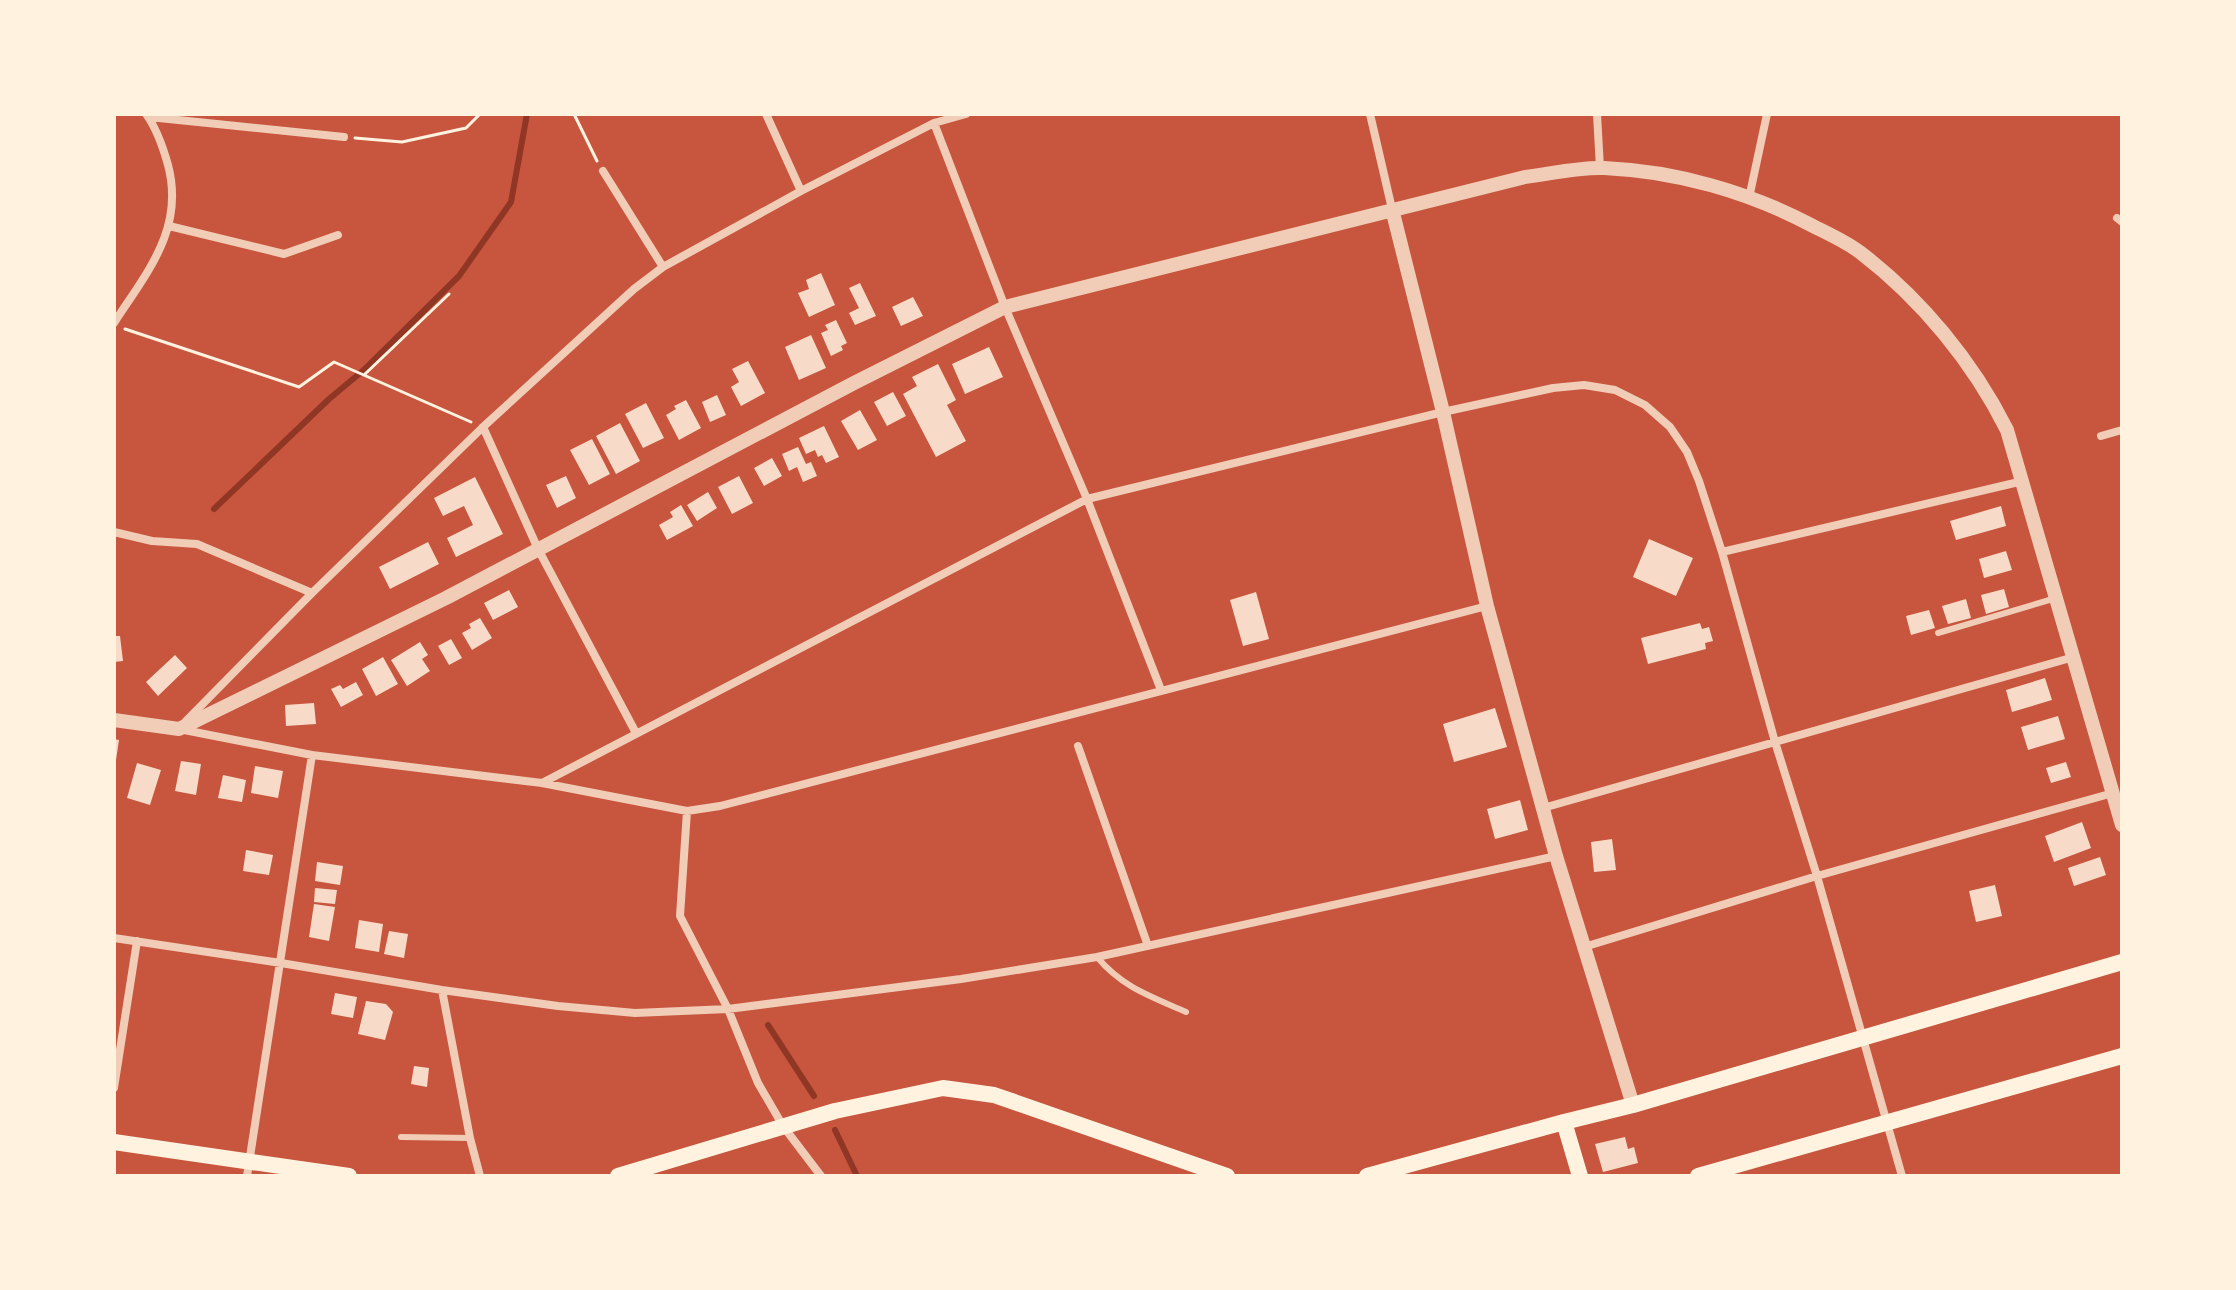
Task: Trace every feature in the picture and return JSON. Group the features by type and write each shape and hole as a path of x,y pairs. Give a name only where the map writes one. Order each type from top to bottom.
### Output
{"main road":[{"path":"1367,1176 1633,1105 2122,962"},
{"path":"1698,1176 2122,1056"},
{"path":"618,1176 835,1111 943,1088 994,1095 1227,1176"},
{"path":"1564,1122 1580,1176"},
{"path":"114,1142 248,1168 349,1176"}],"street":[{"path":"766,114 801,191"},
{"path":"179,729 312,593 483,427 634,289 663,267 801,191 934,123 966,114"},
{"path":"1370,114 1487,606 1556,856 1633,1105"},
{"path":"1597,114 1600,168"},
{"path":"1749,198 1767,114"},
{"path":"148,116 344,137"},
{"path":"114,324 153,263 169,226 173,204 172,180 163,146 148,116"},
{"path":"934,123 1005,307 1087,499 1161,690"},
{"path":"179,729 446,598 1005,307 1525,177 1600,168 1650,172 1708,184 1781,209 1860,252 1914,301 1970,366 2007,430 2122,825"},
{"path":"603,171 663,267"},
{"path":"169,226 284,254 338,235"},
{"path":"542,783 1087,499 1553,388 1584,385 1615,390 1645,405 1670,427 1687,452 1699,481 1817,876 1902,1176"},
{"path":"483,427 538,549 636,733"},
{"path":"2101,436 2122,430"},
{"path":"1722,552 2023,481"},
{"path":"114,532 152,541 197,544 312,593"},
{"path":"114,720 179,729 312,755 542,783 687,811 720,806 1487,606"},
{"path":"1543,808 2074,657"},
{"path":"1078,746 1148,946"},
{"path":"248,1168 312,755"},
{"path":"1584,947 1817,876 2113,793"},
{"path":"687,811 680,916 728,1009 758,1083 783,1126 821,1176"},
{"path":"114,938 558,1006 635,1013 728,1009 961,979 1097,957 1556,856"},
{"path":"114,1088 137,941"},
{"path":"442,990 480,1176"}],"lane":[{"path":"1938,633 2056,598"},
{"path":"1097,957 1111,973 1130,987 1186,1012"},
{"path":"401,1137 470,1138"}],"path":[{"path":"344,137 402,142 466,128 480,114"},
{"path":"574,114 603,171"},
{"path":"365,374 449,294"},
{"path":"114,324 299,387 334,362 483,427"}],"building":[{"path":"821,273 835,305 809,317 798,293 809,289 806,280"},
{"path":"860,283 876,316 855,325 849,313 859,308 849,288"},
{"path":"913,297 923,316 901,326 892,307"},
{"path":"836,320 847,343 841,346 843,350 831,356 821,333 828,330 825,325"},
{"path":"811,335 826,368 799,380 785,347"},
{"path":"989,347 1003,377 965,394 952,364"},
{"path":"748,361 765,393 741,406 731,387 739,382 732,369"},
{"path":"938,364 956,400 947,405 966,441 936,457 903,394 917,386 912,377"},
{"path":"893,392 906,416 887,426 874,402"},
{"path":"717,395 726,415 710,422 702,402"},
{"path":"686,400 701,428 679,440 666,415"},
{"path":"646,403 664,438 643,448 625,414"},
{"path":"860,410 877,440 858,450 841,421"},
{"path":"620,423 640,461 616,474 596,436"},
{"path":"824,426 839,457 826,463 815,450 806,454 799,438"},
{"path":"592,439 610,474 589,485 570,450"},
{"path":"798,447 806,464 811,462 817,476 803,482 797,467 789,471 782,454"},
{"path":"772,458 782,476 764,486 754,468"},
{"path":"566,476 576,498 557,508 546,485"},
{"path":"739,476 753,503 732,514 718,487"},
{"path":"475,477 503,534 456,557 447,538 473,525 464,506 443,516 434,498"},
{"path":"708,492 717,508 697,521 687,505"},
{"path":"681,505 693,526 667,540 659,525 673,517 670,512"},
{"path":"2001,506 2006,526 1956,540 1950,521"},
{"path":"1649,539 1693,558 1676,596 1633,577"},
{"path":"428,542 439,564 390,589 379,567"},
{"path":"2006,551 2012,570 1984,578 1979,559"},
{"path":"2004,589 2009,607 1986,614 1981,595"},
{"path":"509,590 518,607 493,620 484,603"},
{"path":"1256,592 1269,639 1243,646 1230,600"},
{"path":"1966,599 1971,618 1948,624 1942,606"},
{"path":"1929,610 1935,628 1911,635 1906,616"},
{"path":"480,618 492,638 472,650 462,633 471,628 469,624"},
{"path":"1700,623 1702,629 1709,627 1713,641 1705,643 1706,649 1648,664 1641,638"},
{"path":"114,636 120,636 123,661 114,662"},
{"path":"451,639 462,658 449,665 438,646"},
{"path":"420,642 428,655 422,659 430,671 407,686 391,660"},
{"path":"175,655 187,668 158,696 146,682"},
{"path":"383,657 398,684 376,696 362,669"},
{"path":"2045,678 2052,700 2012,712 2006,690"},
{"path":"356,682 363,695 341,707 331,689 340,685 343,689"},
{"path":"314,703 316,724 286,726 285,705"},
{"path":"1495,708 1507,747 1454,762 1443,724"},
{"path":"2058,716 2065,739 2028,750 2021,727"},
{"path":"114,739 119,740 116,760 114,760"},
{"path":"181,761 201,764 196,795 175,791"},
{"path":"2066,762 2071,777 2051,783 2046,768"},
{"path":"137,763 161,770 150,805 127,798"},
{"path":"255,766 283,771 278,798 251,793"},
{"path":"223,775 246,780 242,802 218,798"},
{"path":"1520,800 1528,830 1495,839 1487,809"},
{"path":"2082,822 2091,848 2054,862 2045,836"},
{"path":"1612,839 1616,870 1594,872 1591,842"},
{"path":"246,850 273,855 269,875 243,871"},
{"path":"2100,857 2106,875 2074,886 2068,868"},
{"path":"317,862 343,866 340,885 315,881"},
{"path":"1995,885 2002,916 1976,922 1969,891"},
{"path":"315,888 337,890 335,904 314,902"},
{"path":"314,904 335,907 329,941 309,937"},
{"path":"359,920 383,924 379,952 355,948"},
{"path":"389,931 408,934 404,958 384,954"},
{"path":"335,993 357,997 353,1018 331,1014"},
{"path":"366,1001 386,1004 393,1012 385,1040 358,1034"},
{"path":"414,1066 429,1068 427,1087 411,1084"},
{"path":"1625,1137 1628,1149 1634,1147 1638,1163 1603,1172 1595,1144"}],"waterway":[{"path":"214,509 329,399 365,369 459,276 511,202 527,114"},
{"path":"768,1025 814,1096"},
{"path":"835,1130 857,1176"}]}
